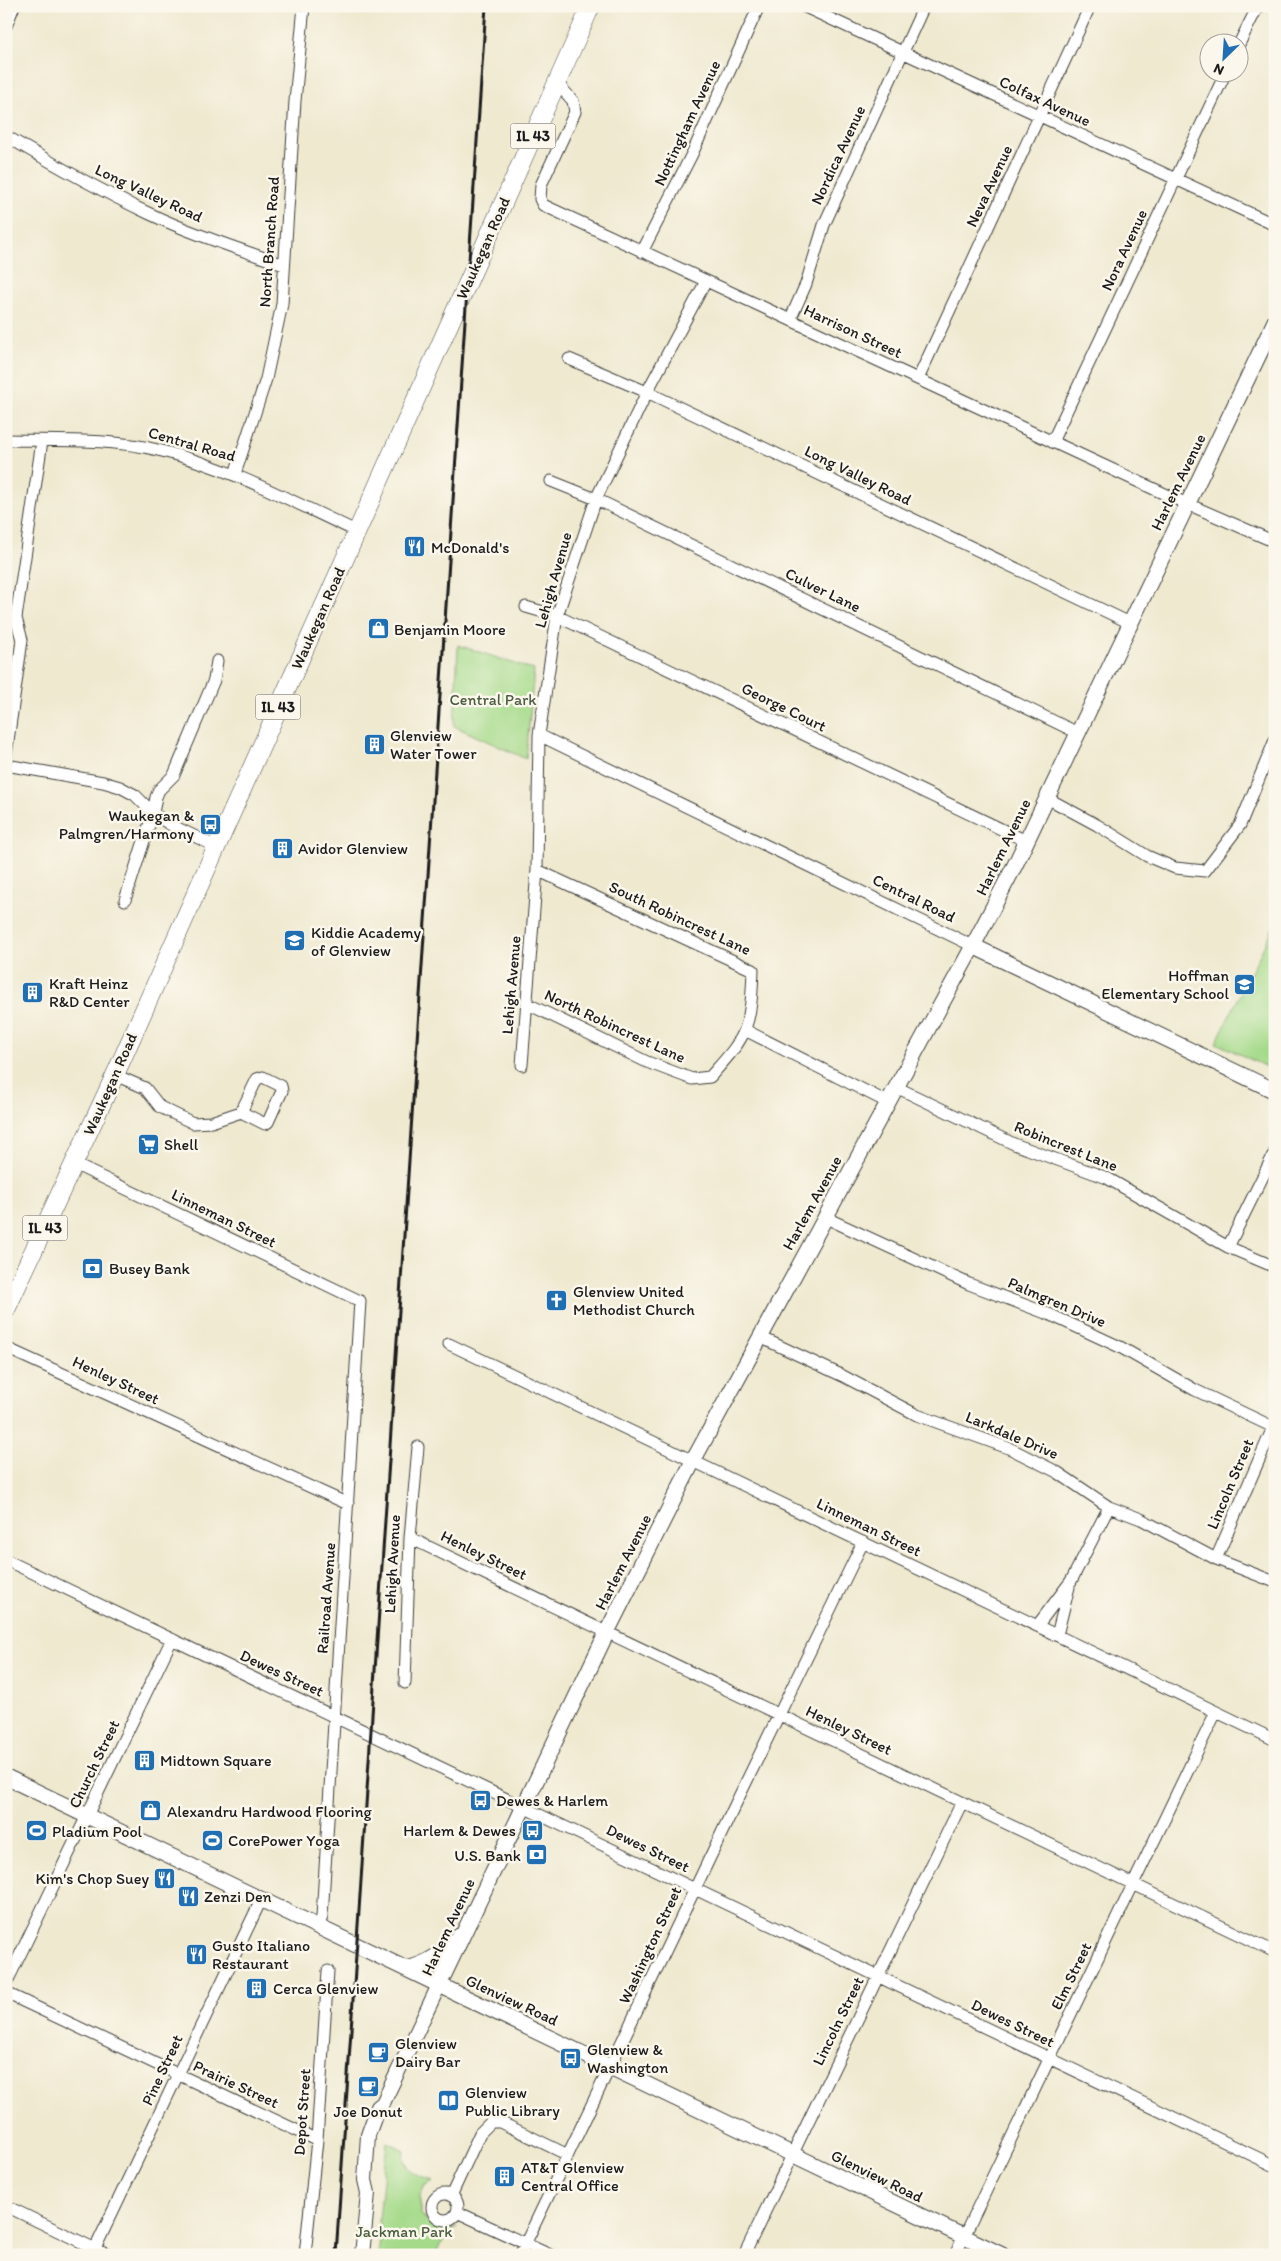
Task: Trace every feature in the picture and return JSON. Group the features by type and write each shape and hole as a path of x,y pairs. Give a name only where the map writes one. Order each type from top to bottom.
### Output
{"main road":[{"name":"Waukegan Road","path":"6,1310 115,1075 215,846 591,6"},
{"name":"Harlem Avenue","path":"440,1985 607,1632 693,1461 973,946 1026,841 1275,321"},
{"name":"Central Road","path":"973,946 1275,1091"},
{"name":"Glenview Road","path":"6,1778 611,2066 1002,2255"},
{"path":"406,1969 424,1965 434,1959 451,1946 466,1930"}],"street":[{"path":"6,26 14,6"},
{"name":"North Branch Road","path":"235,474 266,379 282,304 295,101 304,6"},
{"name":"Nottingham Avenue","path":"642,252 692,154 759,6"},
{"name":"Colfax Avenue","path":"803,6 1275,225"},
{"name":"Nordica Avenue","path":"790,320 806,284 824,225 924,6"},
{"name":"Neva Avenue","path":"918,379 1090,6"},
{"path":"1245,32 1258,6"},
{"name":"Nora Avenue","path":"1052,442 1221,82"},
{"name":"Harrison Street","path":"557,83 573,101 575,112 541,185 540,199 543,205 1052,442 1275,542"},
{"name":"Long Valley Road","path":"6,136 65,171 149,214 284,265"},
{"name":"Lehigh Avenue","path":"522,1065 537,870 539,735 557,616 596,498 647,392 706,281"},
{"name":"Long Valley Road","path":"569,359 647,392 1130,623"},
{"name":"Central Road","path":"6,440 106,442 153,449 235,474 356,531"},
{"path":"6,756 22,640 16,618 42,441"},
{"name":"Culver Lane","path":"551,481 596,498 1078,733"},
{"name":"George Court","path":"526,607 557,616 1026,841"},
{"path":"125,900 159,790 174,775 214,680 217,661"},
{"name":"Central Road","path":"539,735 973,946"},
{"path":"1047,798 1097,825 1147,856 1175,868 1205,871 1240,825 1275,740"},
{"path":"6,765 103,782 120,787 135,795 153,813 198,840 215,846"},
{"name":"South Robincrest Lane","path":"537,870 754,970 751,1004 745,1030"},
{"name":"North Robincrest Lane","path":"528,1004 647,1062 692,1079 710,1077 745,1030"},
{"path":"745,1030 887,1102"},
{"path":"115,1075 145,1088 160,1107 193,1123 211,1122 241,1112"},
{"name":"Robincrest Lane","path":"896,1087 1014,1144 1107,1178 1228,1247 1275,1267"},
{"path":"1228,1247 1275,1152"},
{"name":"Linneman Street","path":"74,1164 360,1301"},
{"name":"Palmgren Drive","path":"824,1217 969,1284 1051,1314 1103,1339 1195,1390 1274,1425"},
{"name":"Railroad Avenue","path":"318,1927 322,1918 360,1301"},
{"name":"Larkdale Drive","path":"760,1337 843,1376 917,1415 1011,1449 1057,1472 1109,1507 1141,1519 1216,1559 1275,1582"},
{"name":"Linneman Street","path":"449,1344 1275,1740"},
{"name":"Henley Street","path":"6,1348 348,1504"},
{"name":"Lincoln Street","path":"1216,1559 1274,1425"},
{"name":"Lehigh Avenue","path":"405,1683 410,1538 418,1447"},
{"path":"1037,1626 1071,1580 1109,1507"},
{"name":"Henley Street","path":"410,1538 1275,1952"},
{"name":"Washington Street","path":"520,2255 863,1542"},
{"name":"Dewes Street","path":"6,1560 1275,2166"},
{"path":"1057,1636 1071,1580"},
{"name":"Church Street","path":"6,1984 172,1639"},
{"name":"Elm Street","path":"956,2254 1216,1712"},
{"name":"Lincoln Street","path":"744,2255 962,1802"},
{"name":"Pine Street","path":"93,2252 261,1900"},
{"name":"Depot Street","path":"305,2255 317,2140 328,1971"},
{"name":"Harlem Avenue","path":"362,2255 368,2193 373,2182 377,2139 384,2110 383,2103 440,1985"},
{"name":"Prairie Street","path":"6,1994 317,2140"},
{"path":"451,2196 480,2133 491,2122 500,2122 568,2155"},
{"path":"442,2195 451,2196 458,2204 457,2212 448,2220 440,2219 434,2214 432,2206 436,2198 442,2195"},
{"path":"6,2206 93,2252 108,2255"},
{"path":"457,2212 550,2255"}],"green space":[{"name":"Central Park","path":"458,645 534,670 526,759 454,726"},
{"path":"1275,924 1275,1071 1216,1043"},
{"name":"Jackman Park","path":"387,2142 405,2151 406,2164 412,2172 434,2181 425,2185 420,2196 420,2214 431,2226 440,2230 457,2227 440,2245 436,2255 378,2255 381,2233 379,2219"}],"railway":[{"path":"336,2255 486,6"}],"place":[{"name":"McDonald's","path":"415,547"},
{"name":"Benjamin Moore","path":"378,629"},
{"name":"Glenview Water Tower","path":"374,744"},
{"name":"Waukegan & Palmgren/Harmony","path":"210,824"},
{"name":"Avidor Glenview","path":"282,848"},
{"name":"Kiddie Academy of Glenview","path":"295,941"},
{"name":"Hoffman Elementary School","path":"1245,984"},
{"name":"Kraft Heinz R&D Center","path":"33,992"},
{"name":"Shell","path":"148,1144"},
{"name":"Busey Bank","path":"93,1268"},
{"name":"Glenview United Methodist Church","path":"557,1300"},
{"name":"Midtown Square","path":"144,1760"},
{"name":"Dewes & Harlem","path":"480,1800"},
{"name":"Alexandru Hardwood Flooring","path":"151,1811"},
{"name":"Harlem & Dewes","path":"532,1830"},
{"name":"Pladium Pool","path":"36,1831"},
{"name":"CorePower Yoga","path":"212,1840"},
{"name":"U.S. Bank","path":"537,1855"},
{"name":"Kim's Chop Suey","path":"165,1878"},
{"name":"Zenzi Den","path":"188,1896"},
{"name":"Gusto Italiano Restaurant","path":"196,1954"},
{"name":"Cerca Glenview","path":"257,1988"},
{"name":"Glenview Dairy Bar","path":"379,2052"},
{"name":"Glenview & Washington","path":"571,2058"},
{"name":"Joe Donut","path":"368,2087"},
{"name":"Glenview Public Library","path":"449,2101"},
{"name":"AT&T Glenview Central Office","path":"505,2176"}]}
